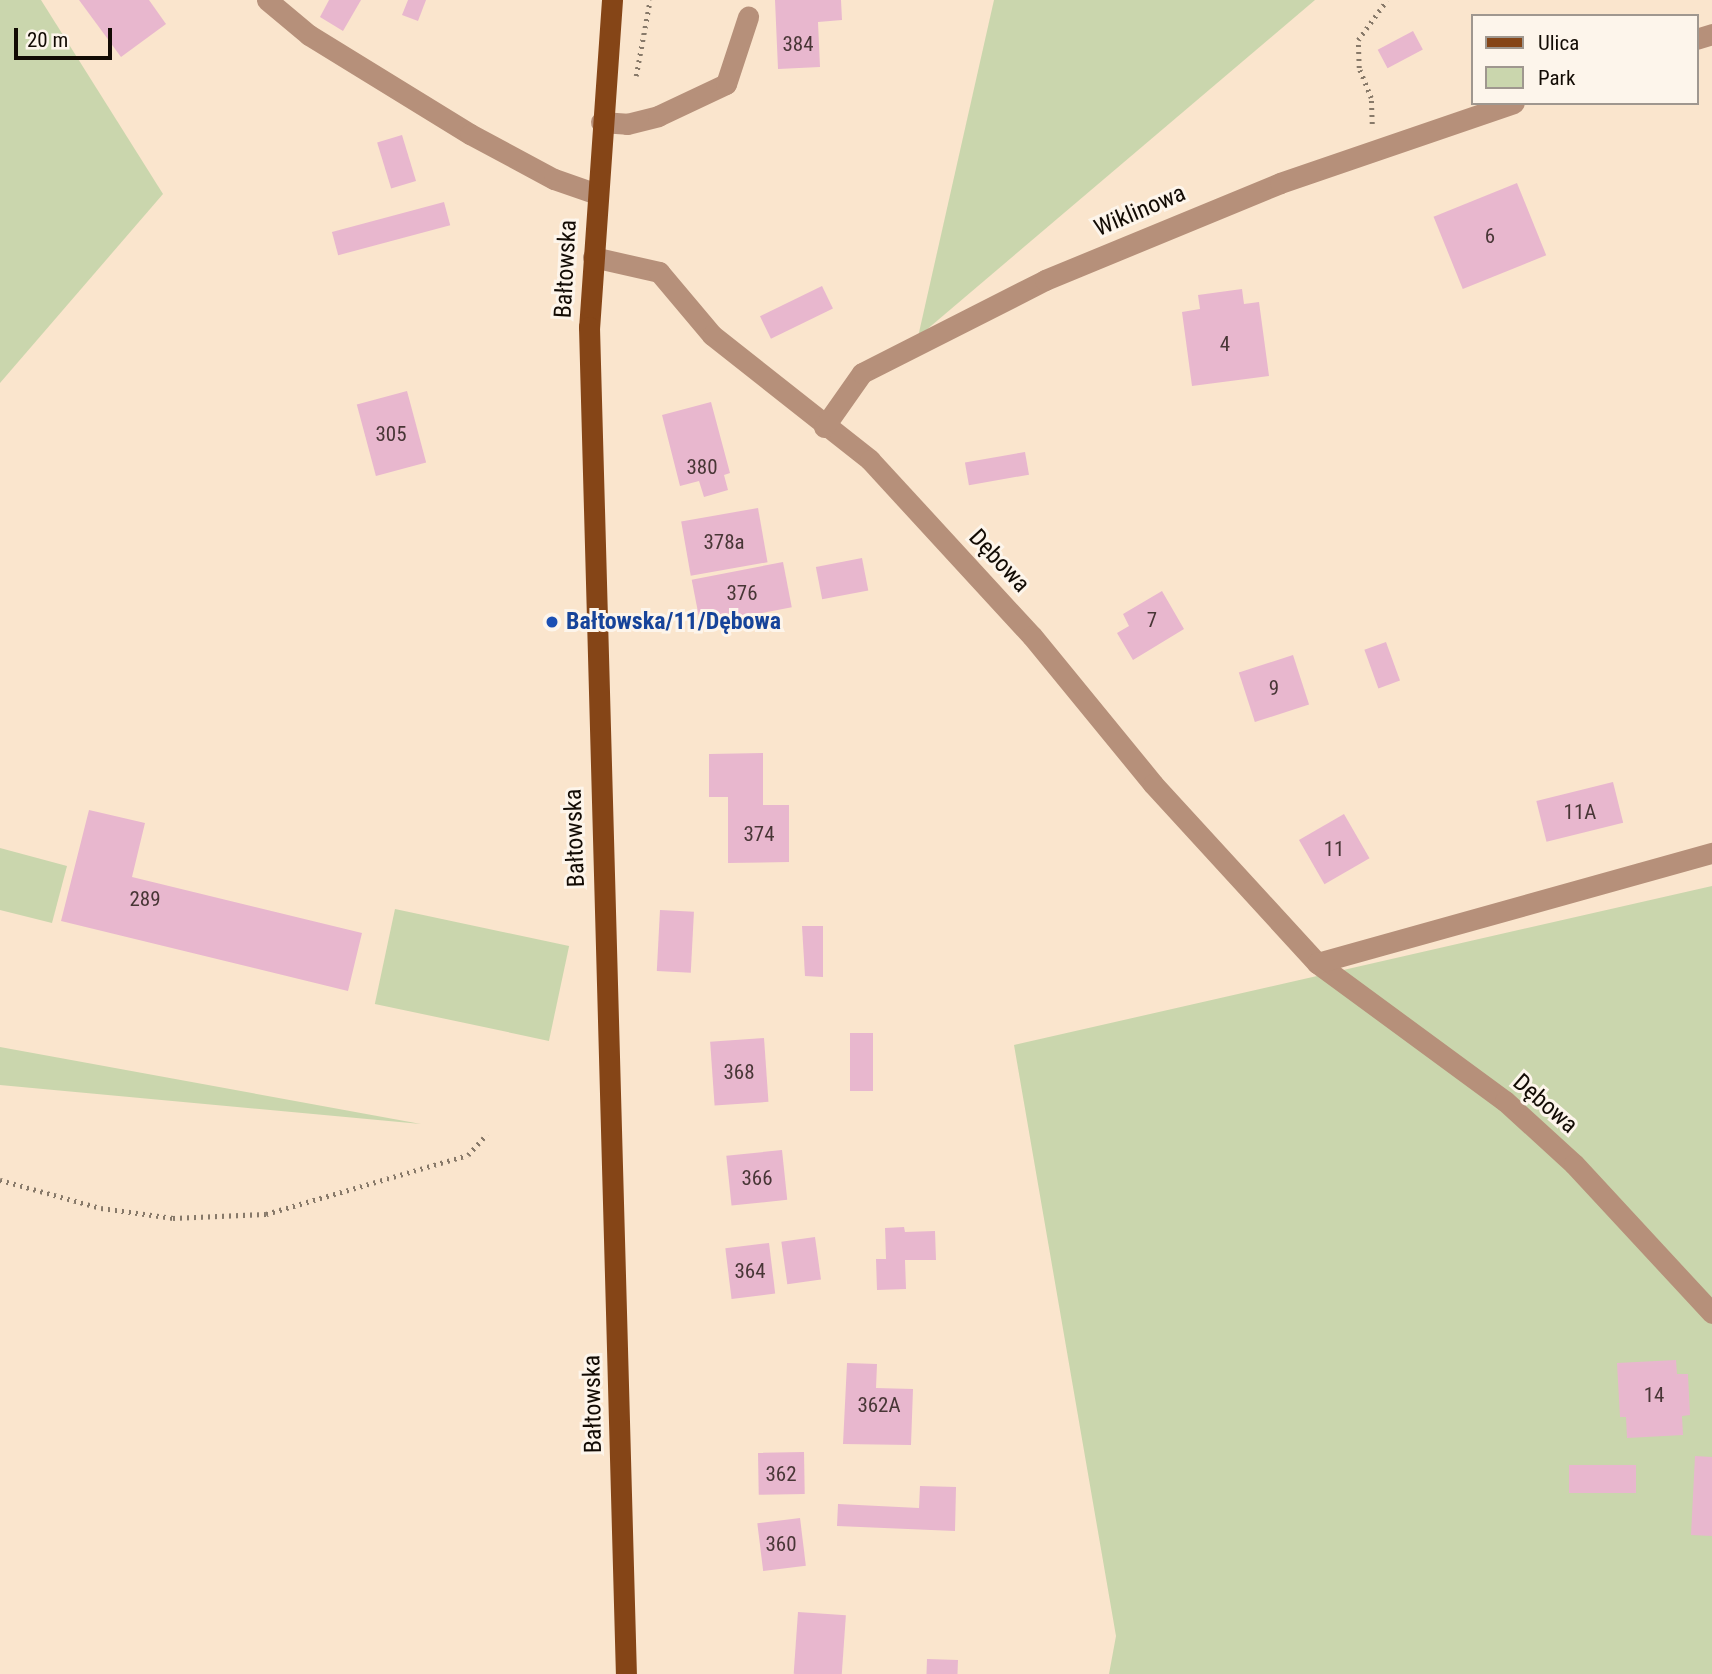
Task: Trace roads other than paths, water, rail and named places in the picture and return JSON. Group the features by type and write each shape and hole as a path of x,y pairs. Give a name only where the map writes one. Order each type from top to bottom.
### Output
{"main road":[{"name":"Bałtowska","path":"612,0 601,122 589,327 594,629 625,1674"}],"street":[{"path":"267,0 309,35 470,134 554,179 597,194"},
{"path":"601,122 627,124 658,116 726,84 748,17"},
{"name":"Wiklinowa","path":"824,428 862,373 1033,286 1198,214 1508,105"},
{"name":"Dębowa","path":"593,257 659,272 712,335 824,428 870,460 1032,636 1153,784 1317,963 1505,1101 1574,1164 1712,1313"},
{"path":"1317,963 1712,853"}],"place":[{"name":"Bałtowska/11/Dębowa","path":"552,622"}]}
